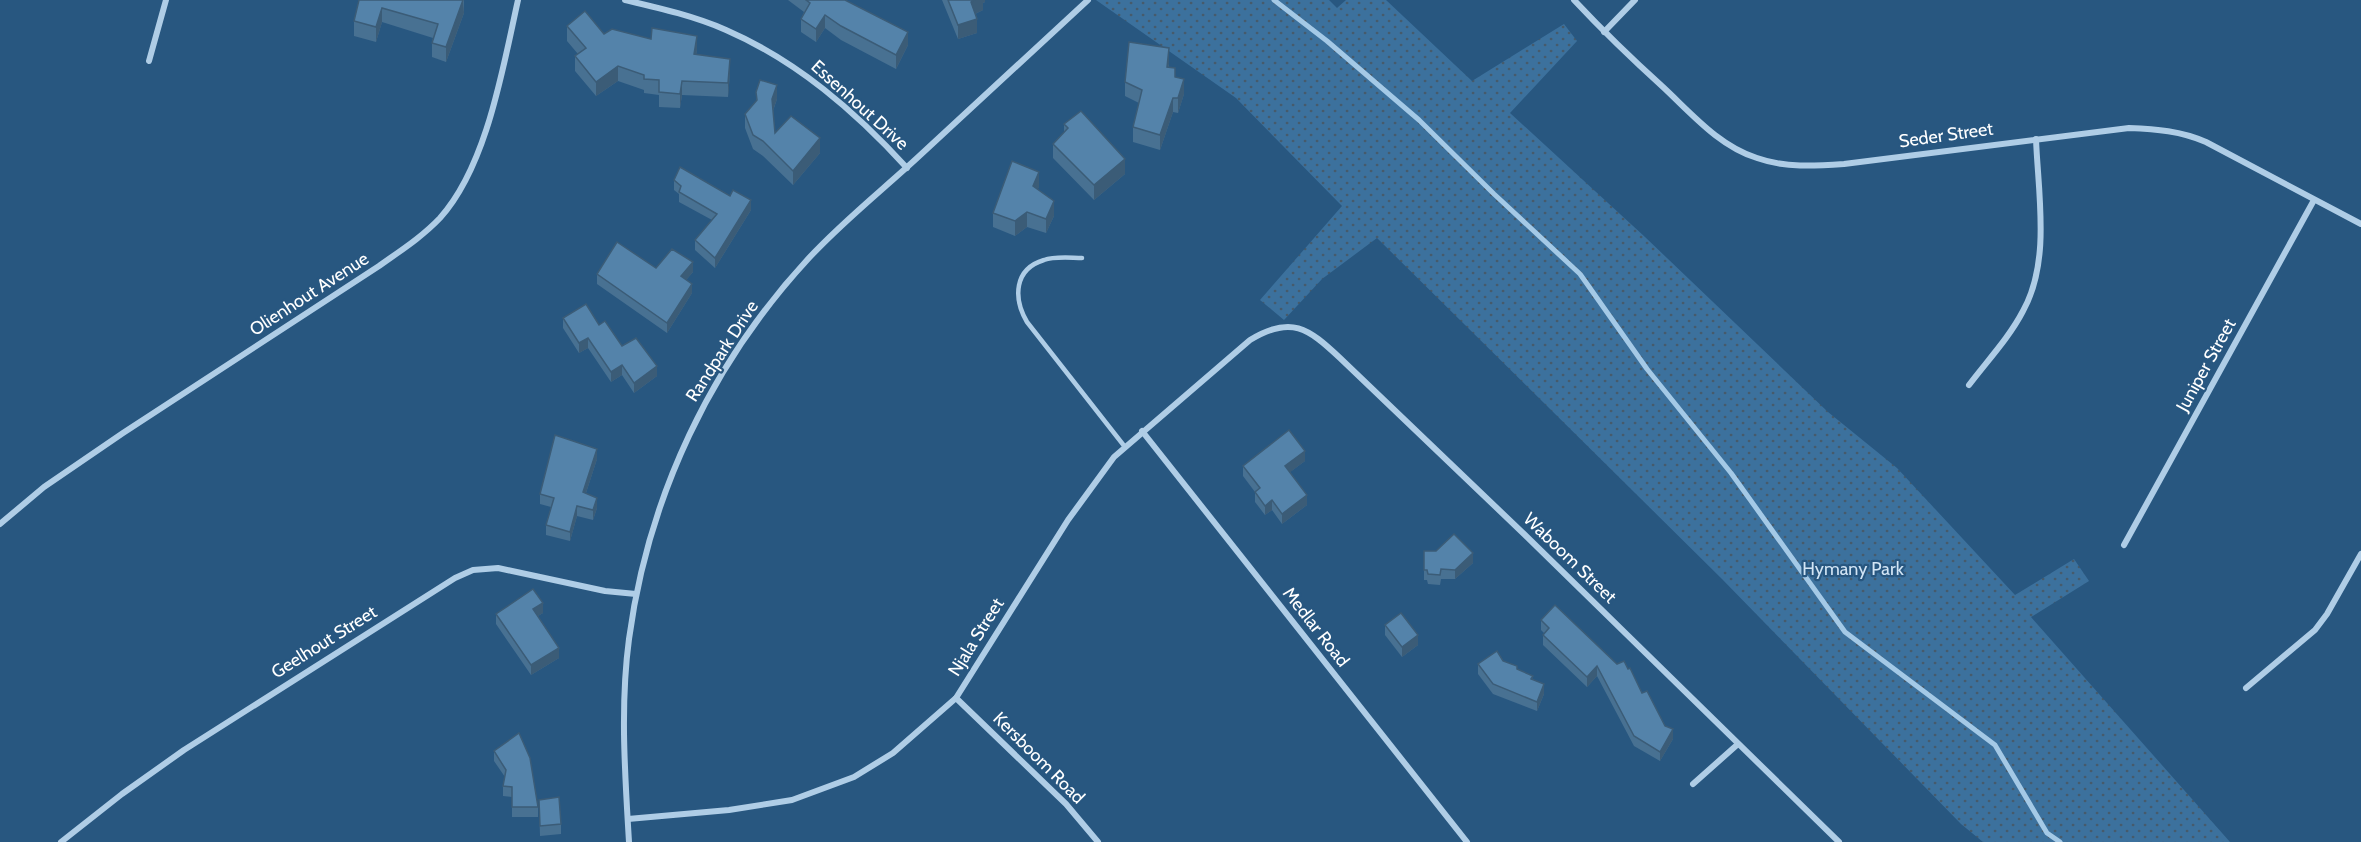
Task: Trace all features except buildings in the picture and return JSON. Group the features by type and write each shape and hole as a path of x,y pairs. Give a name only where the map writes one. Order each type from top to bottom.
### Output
{"street":[{"path":"149,61 166,0"},
{"name":"Olienhout Avenue","path":"0,524 37,493 123,433 379,266 412,243 439,219 453,201 477,152 499,87 518,0"},
{"name":"Essenhout Drive","path":"625,0 688,16 724,29 766,50 821,86 883,142 907,168"},
{"name":"Randpark Drive","path":"629,842 624,705 629,640 636,594 657,512 695,421 736,350 774,298 809,258 1088,0"},
{"name":"Seder Street","path":"1574,0 1604,32 1709,130 1734,149 1759,159 1809,166 1833,165 2129,128 2173,131 2206,142 2361,224"},
{"path":"1604,32 1635,0"},
{"path":"1969,385 2014,326 2033,289 2040,229 2036,138"},
{"name":"Juniper Street","path":"2124,545 2314,200"},
{"name":"Waboom Street","path":"1265,331 1283,326 1296,326 1322,341 1524,534 1839,842"},
{"name":"Njala Street","path":"628,819 754,807 807,796 854,777 893,753 956,698 1096,479 1142,431 1235,352 1265,331"},
{"name":"Medlar Road","path":"1142,431 1467,842"},
{"path":"2246,688 2315,630 2327,614 2361,554"},
{"name":"Geelhout Street","path":"61,842 184,750 455,578 473,570 498,568 605,591 636,594"},
{"name":"Kersboom Road","path":"956,698 1066,804 1098,842"},
{"path":"1693,784 1738,744"}],"lane":[{"path":"1082,258 1045,259 1032,266 1019,283 1017,297 1019,308 1027,322 1125,447"}],"green space":[{"name":"Hymany Park","path":"1096,0 1329,0 1337,8 1346,0 1386,0 1472,81 1564,24 1577,41 1510,113 1645,237 1828,412 1897,468 2015,595 2074,559 2089,581 2031,617 2230,842 1983,842 1961,824 1722,579 1377,238 1322,279 1284,320 1260,300 1342,206 1236,98"}],"waterway":[{"path":"1274,0 1327,41 1419,120 1580,274 1647,369 1731,473 1845,632 1995,745 2047,833 2060,842"}]}
